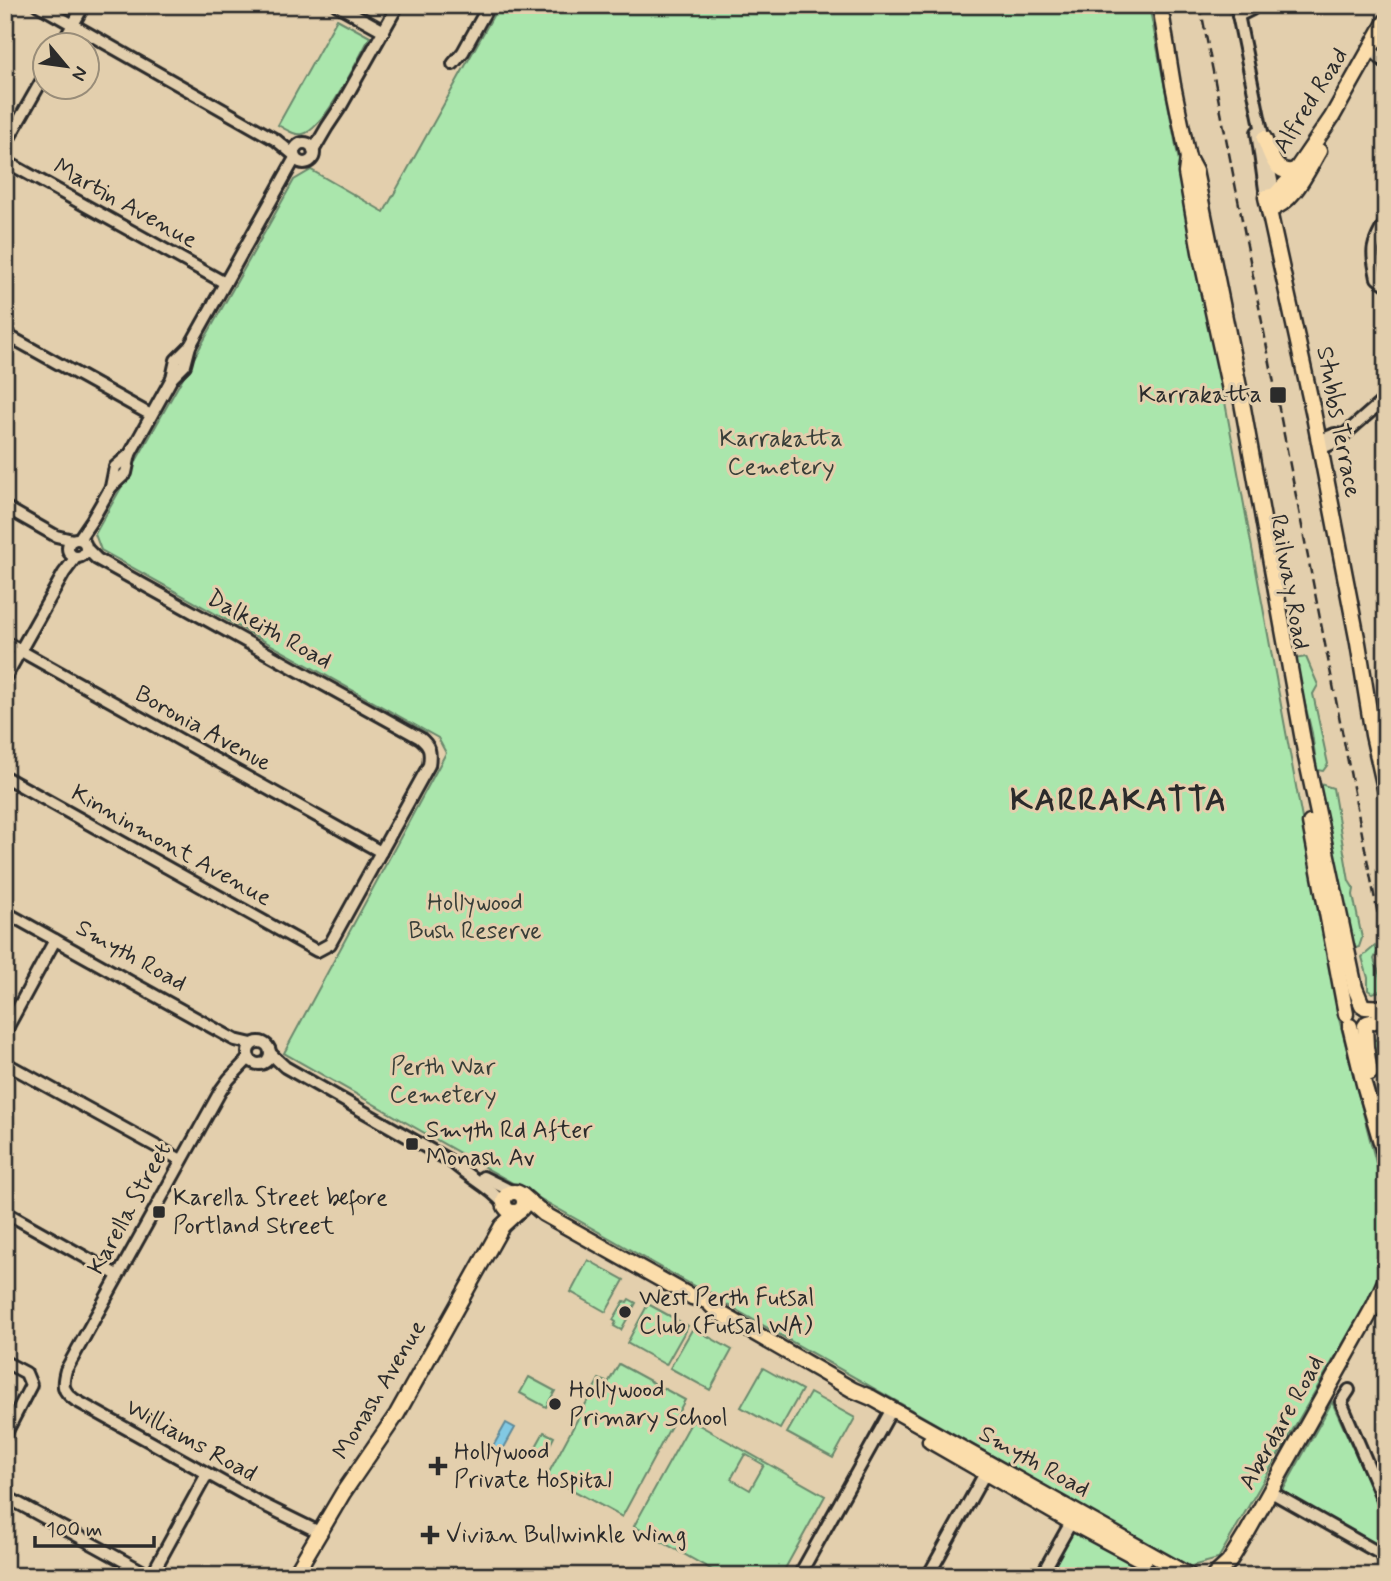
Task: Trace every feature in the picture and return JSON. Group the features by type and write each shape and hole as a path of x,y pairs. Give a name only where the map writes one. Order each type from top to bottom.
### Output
{"main road":[{"name":"Railway Road","path":"1160,5 1188,158 1195,171 1241,394 1306,757 1355,988 1369,1013 1357,1022"},
{"name":"Alfred Road","path":"1272,202 1377,55 1386,21"},
{"name":"Alfred Road","path":"1272,202 1290,198 1377,55 1386,35"},
{"path":"1264,138 1276,166 1288,172 1296,170"},
{"name":"Railway Road","path":"1188,158 1186,173 1195,225 1357,1022 1364,1084 1386,1159"},
{"name":"Stubbs Terrace","path":"1272,202 1308,349 1373,735 1386,793"},
{"name":"Stubbs Terrace","path":"1323,443 1386,749"},
{"path":"1386,1008 1352,1006 1357,1022 1386,1018"},
{"name":"Railway Road","path":"1357,1022 1366,1048 1386,1133"},
{"name":"Smyth Road","path":"513,1203 544,1214 692,1297 707,1301 718,1312 853,1391 872,1398 890,1413 1172,1576"},
{"name":"Monash Avenue","path":"294,1576 318,1532 397,1414 513,1203"},
{"name":"Aberdare Road","path":"1214,1576 1227,1569 1374,1306 1386,1279"},
{"name":"Aberdare Road","path":"1374,1306 1386,1291"},
{"name":"Smyth Road","path":"1074,1517 1190,1576"}],"street":[{"path":"38,5 301,152"},
{"path":"69,32 83,5"},
{"path":"337,5 384,31"},
{"path":"5,678 111,487 126,473 130,454 172,378 185,365 190,346 286,175 301,152 327,127 341,106 398,5"},
{"path":"453,64 463,52 489,5"},
{"path":"1237,11 1252,9 1255,5"},
{"name":"Stubbs Terrace","path":"1237,11 1264,138 1272,202"},
{"path":"5,145 32,98"},
{"name":"Stubbs Terrace","path":"1255,101 1257,142 1272,202"},
{"name":"Martin Avenue","path":"5,161 225,284"},
{"path":"1386,221 1374,242 1372,253 1377,278 1386,284"},
{"path":"5,334 151,415"},
{"path":"1323,443 1335,434 1343,435 1386,398"},
{"path":"5,507 77,548"},
{"name":"Dalkeith Road","path":"77,548 428,744 431,753 429,765 380,852"},
{"name":"Boronia Avenue","path":"5,642 380,852"},
{"name":"Kinninmont Avenue","path":"5,777 317,951 330,944 380,852"},
{"name":"Smyth Road","path":"5,912 234,1040 257,1056 285,1067 452,1162 464,1173 513,1203"},
{"path":"5,1032 55,940"},
{"name":"Karella Street","path":"66,1370 221,1090 229,1079 257,1056"},
{"path":"5,1063 181,1160"},
{"path":"5,1212 117,1275"},
{"path":"5,1362 26,1373 31,1385 5,1435"},
{"name":"Williams Road","path":"66,1370 63,1382 66,1393 75,1400 262,1504 318,1532"},
{"path":"1349,1390 1341,1402 1386,1507"},
{"path":"800,1575 890,1413"},
{"path":"928,1576 988,1468"},
{"path":"5,1496 151,1576 207,1474"},
{"path":"1270,1492 1386,1557"},
{"path":"1041,1576 1074,1517"}],"green space":[{"name":"Karrakatta Cemetery","path":"499,5 1149,5 1339,1019 1386,1202 1386,1269 1218,1559 1188,1567 284,1053 446,753 438,738 101,550 95,534 294,180 311,170 384,212"},
{"path":"337,19 370,37 340,92 321,120 303,134 293,133 278,125"},
{"path":"1306,657 1318,685 1313,694 1328,764 1323,771 1317,770 1312,733 1294,659"},
{"path":"1320,784 1333,788 1349,881 1354,889 1362,938 1359,947 1353,949 1334,848 1320,795"},
{"path":"1375,946 1378,951 1374,959 1382,987 1381,991 1372,993 1368,990 1368,978 1362,957"},
{"path":"1385,1025 1386,1107 1373,1049 1373,1040 1376,1040"},
{"path":"588,1260 624,1280 606,1312 571,1292"},
{"name":"West Perth Futsal Club (Futsal WA)","path":"629,1299 636,1303 621,1330 614,1326 616,1322 613,1320 624,1301"},
{"path":"648,1304 688,1326 666,1365 627,1343"},
{"path":"693,1328 732,1350 710,1390 670,1368"},
{"path":"619,1364 685,1400 622,1517 547,1476 599,1379 608,1383"},
{"path":"763,1368 802,1390 780,1429 741,1407"},
{"path":"529,1377 555,1391 546,1407 520,1393"},
{"path":"810,1393 855,1418 833,1458 787,1433"},
{"path":"1332,1402 1386,1521 1386,1552 1282,1492"},
{"path":"692,1421 825,1496 781,1576 723,1576 634,1526","holes":["745,1454 764,1465 750,1490 731,1479"]},
{"path":"544,1432 554,1437 543,1458 533,1452"},
{"path":"1072,1533 1078,1534 1152,1576 1049,1576"}],"water":[{"path":"506,1423 515,1428 501,1453 492,1448"}],"railway":[{"path":"1200,5 1386,956"}],"place":[{"name":"Karrakatta","path":"1278,395"},
{"name":"Smyth Rd After Monash Av","path":"412,1144"},
{"name":"Karella Street before Portland Street","path":"159,1212"},
{"name":"West Perth Futsal Club (Futsal WA)","path":"625,1312"},
{"name":"Hollywood Primary School","path":"555,1404"},
{"name":"Hollywood Private Hospital","path":"438,1466"},
{"name":"Vivian Bullwinkle Wing","path":"430,1535"}],"district":[{"name":"KARRAKATTA","path":"1119,801"}],"park label":[{"name":"Hollywood Bush Reserve","path":"475,917"},
{"name":"Perth War Cemetery","path":"443,1081"}]}
